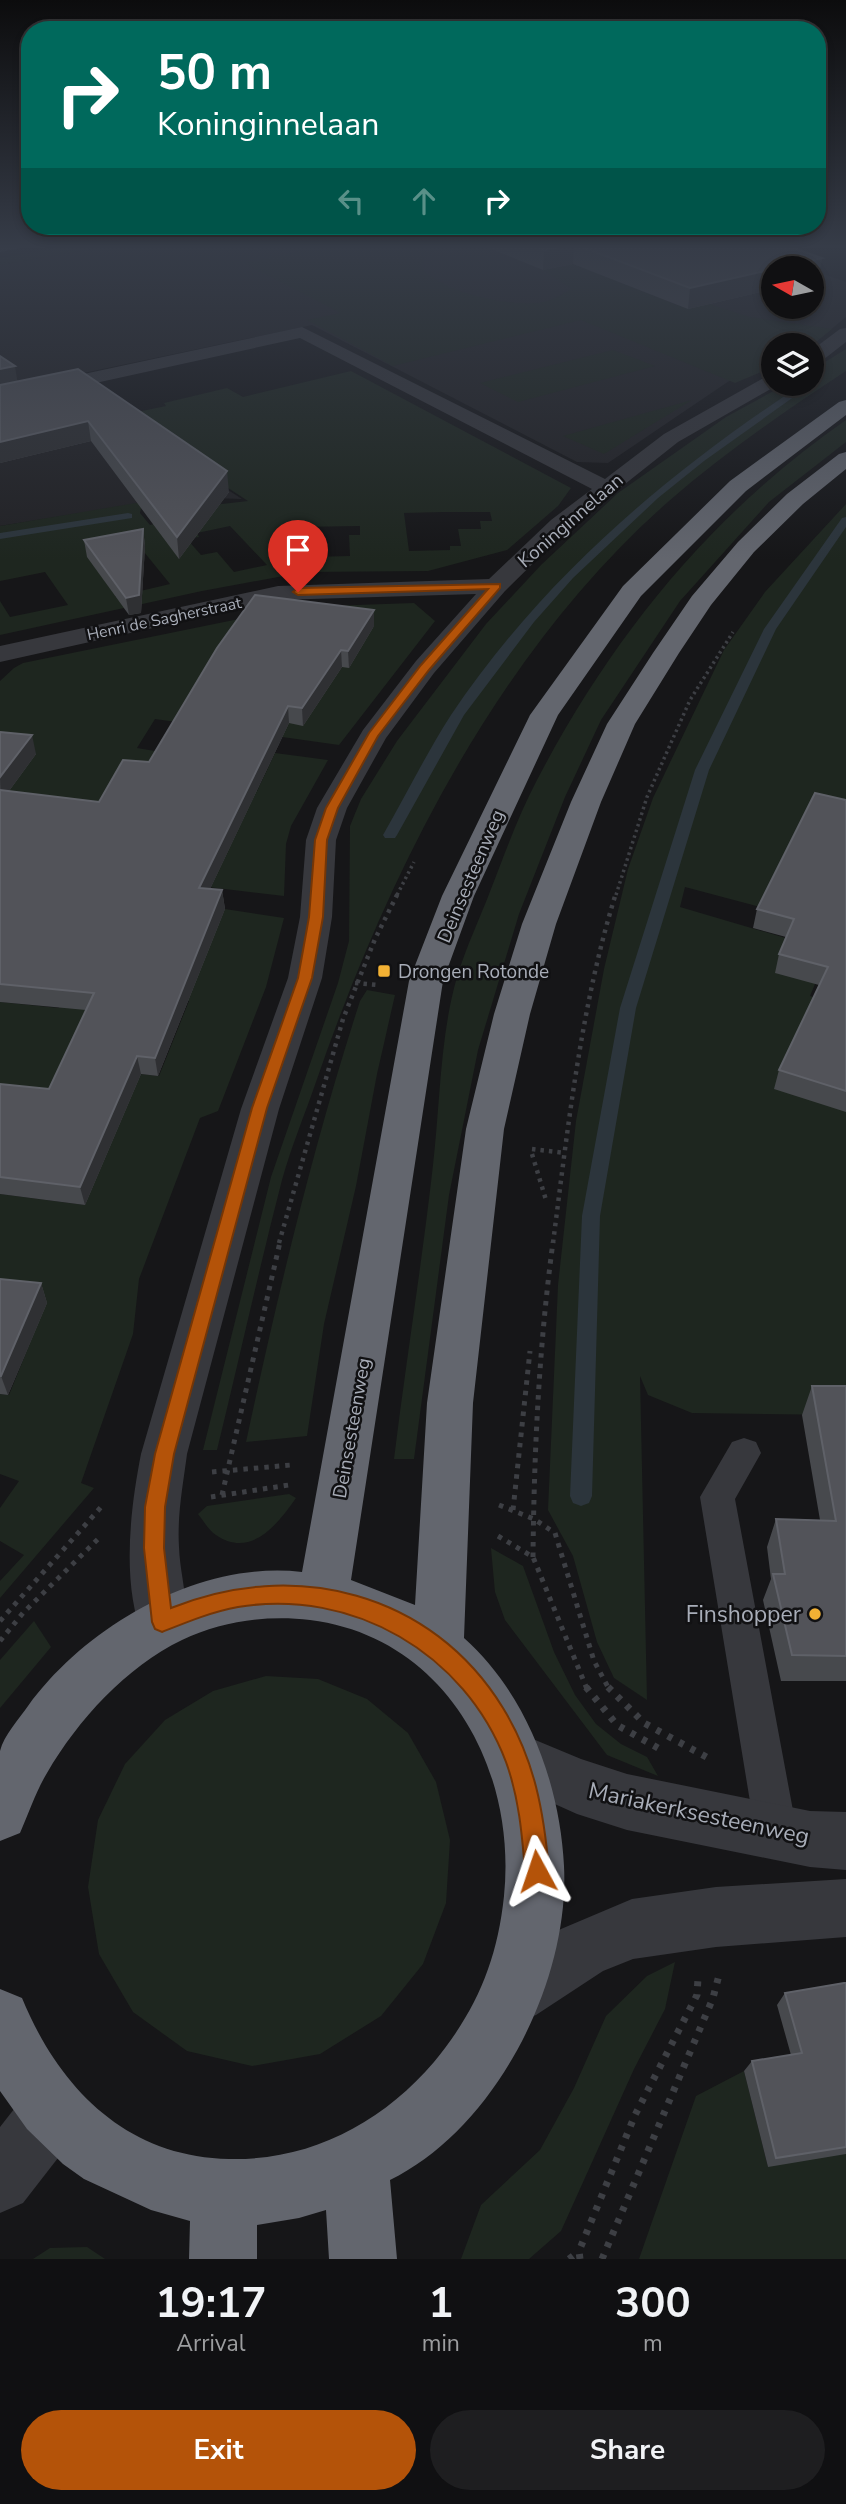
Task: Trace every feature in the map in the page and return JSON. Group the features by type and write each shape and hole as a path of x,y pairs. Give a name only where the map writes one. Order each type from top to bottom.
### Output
{"highway":[{"name":"Deinsesteenweg","path":"323,1597 426,981 458,896 544,715 632,591 738,486 846,406"},
{"path":"438,1649 450,1403 485,1129 512,1014 540,924 586,802 621,724 666,653 701,601 746,547 795,499 846,457"},
{"path":"0,1813 12,1777 41,1728 77,1684 118,1649 162,1622 196,1608 238,1597 280,1594 323,1597 364,1607 403,1625 438,1649 469,1680 496,1717 516,1759 532,1812 537,1871 532,1932 514,1993 487,2045 451,2094 407,2135 356,2167 291,2189 223,2194 159,2182 101,2154 52,2113 6,2040 0,2020"},
{"path":"356,2167 363,2259"},
{"path":"223,2194 223,2259"}],"street":[{"path":"0,398 222,349"},
{"path":"336,349 605,487"},
{"name":"Koninginnelaan","path":"162,1622 154,1548 155,1507 164,1454 260,1108 305,978 316,917 321,840 332,808 373,736 425,667 496,586 559,525 605,487 671,438 761,387"},
{"name":"Henri de Sagherstraat","path":"0,654 278,593 496,586"},
{"name":"Mariakerksesteenweg","path":"516,1759 577,1786 627,1802 810,1839 846,1841"},
{"path":"514,1993 582,1950 632,1929 846,1908"},
{"path":"0,2180 52,2113"}],"lane":[{"path":"744,1453 717,1497 776,1832"}],"path":[{"path":"533,1557 534,1472 546,1300 573,1089 607,923 647,797 690,700 738,623"},
{"path":"222,1495 284,1222 343,1019 375,939 414,862"},
{"path":"528,1139 546,1200"},
{"path":"531,1149 565,1153"},
{"path":"513,1510 530,1351"},
{"path":"0,1641 97,1539 155,1507"},
{"path":"569,2259 579,2255 635,2115 697,1995 703,1920"}],"shaded area":[{"path":"0,349 196,349 55,379 242,499 182,497 0,526"},
{"path":"359,349 761,349 761,356 738,375 608,463 577,462"},
{"path":"362,349 461,349 393,366"},
{"path":"653,349 761,349 761,372 735,383"},
{"path":"845,349 846,371 824,386 824,363"},
{"path":"613,350 655,366 518,402 480,383"},
{"path":"351,371 571,488 558,506 507,550 428,571 305,572 202,591 0,635 0,601 10,617 68,605 45,572 0,581 0,526 142,502 140,513 150,525 154,524 161,511 248,501 118,416 166,406 164,403 227,388 243,397","holes":["490,512 492,521 480,521 481,529 458,529 461,546 450,546 450,550 409,551 404,513","230,526 267,565 234,572 217,552 201,555 187,539 199,537 197,533","360,526 360,535 349,535 350,556 312,557 311,536 298,537 297,527","140,547 170,584 115,597"]},
{"path":"764,396 809,396 711,466 669,501 608,560 552,625 502,695 456,769 415,845 345,1003 282,1180 217,1450 203,1450 271,1177 338,983 349,941 350,826 361,799 397,741 486,624 541,565 618,493 726,417"},
{"path":"692,400 604,454 563,436"},
{"path":"846,420 846,442 769,502 680,601 601,720 565,797 519,914 478,1050 449,1195 414,1459 394,1459 429,1202 451,999 465,955 518,820 537,780 598,676 669,581 751,496"},
{"path":"846,504 846,930 685,887 680,907 789,939 815,984 810,996 841,1005 846,1108 846,1415 692,1413 648,1395 640,1376 647,1700 614,1678 597,1642 573,1556 548,1510 558,1285 576,1121 604,969 628,869 653,798 724,650 765,592"},
{"path":"414,603 435,621 339,745 155,719 137,748 167,753 257,791 275,753 328,760 291,826 286,844 284,896 92,873 203,959 225,909 284,918 266,987 218,1111 200,1118 139,1279 133,1334 81,1483 94,1488 0,1598 0,1581 24,1555 0,1541 0,1508 19,1481 0,1474 0,1394 9,1395 46,1303 0,1297 0,1194 85,1205 0,1122 0,1002 59,1008 0,844 0,681 23,663 298,607","holes":["107,992 189,1001 159,1076 73,1067"]},
{"path":"367,990 395,995 356,1186 324,1324 307,1436 246,1442 312,1165 343,1055 360,1001"},
{"path":"289,1494 296,1498 281,1518 252,1541 229,1541 213,1533 198,1514 207,1506"},
{"path":"491,1548 523,1566 554,1652 575,1695 596,1724 621,1744 647,1757 658,1776 607,1755 505,1620 495,1592"},
{"path":"34,1621 51,1647 0,1708 0,1660"},
{"path":"266,1676 318,1679 367,1699 408,1733 436,1782 450,1840 446,1903 423,1964 381,2016 320,2054 252,2066 187,2051 133,2012 99,1954 88,1887 98,1820 125,1764 165,1720 213,1691"},
{"path":"675,1962 665,2009 634,2069 561,2231 529,2259 461,2259 481,2205 540,2150 574,2088 606,2016 647,1976"},
{"path":"744,2071 768,2167 846,2131 846,2259 639,2259 696,2096"},
{"path":"87,2247 105,2259 33,2259 50,2248"}],"building":[{"path":"0,356 15,366 0,369"},
{"path":"78,369 227,471 177,537 88,421 0,442 0,385"},
{"path":"143,529 139,595 126,598 84,540"},
{"path":"255,595 374,610 348,651 341,650 302,708 288,706 199,888 222,890 155,1058 137,1056 80,1187 0,1177 0,1084 49,1089 94,993 0,984 0,790 99,802 123,760 149,762 217,648"},
{"path":"0,732 32,735 0,777"},
{"path":"815,793 846,800 846,1091 779,1070 828,967 779,954 794,919 757,909"},
{"path":"0,1279 41,1283 1,1376 0,1376"},
{"path":"812,1386 846,1386 846,1656 792,1655 773,1574 785,1574 776,1519 836,1521"},
{"path":"846,1983 846,2147 776,2158 752,2061 802,2053 785,1993"}],"waterway":[{"path":"390,835 458,715 493,666 569,576 654,496 700,459 790,396"},
{"path":"0,536 128,516"},
{"path":"581,1496 591,1216 628,1008 702,770 770,629 846,520"}],"place":[{"name":"Drongen Rotonde","path":"384,971"},
{"name":"Finshopper","path":"815,1614"}],"route":[{"path":"298,592 496,586 425,667 373,736 332,808 321,840 316,917 305,978 260,1108 164,1454 155,1507 154,1548 162,1622 196,1608 238,1597 280,1594 323,1597 364,1607 403,1625 438,1649 469,1680 496,1717 516,1759 532,1812 537,1871"}]}
